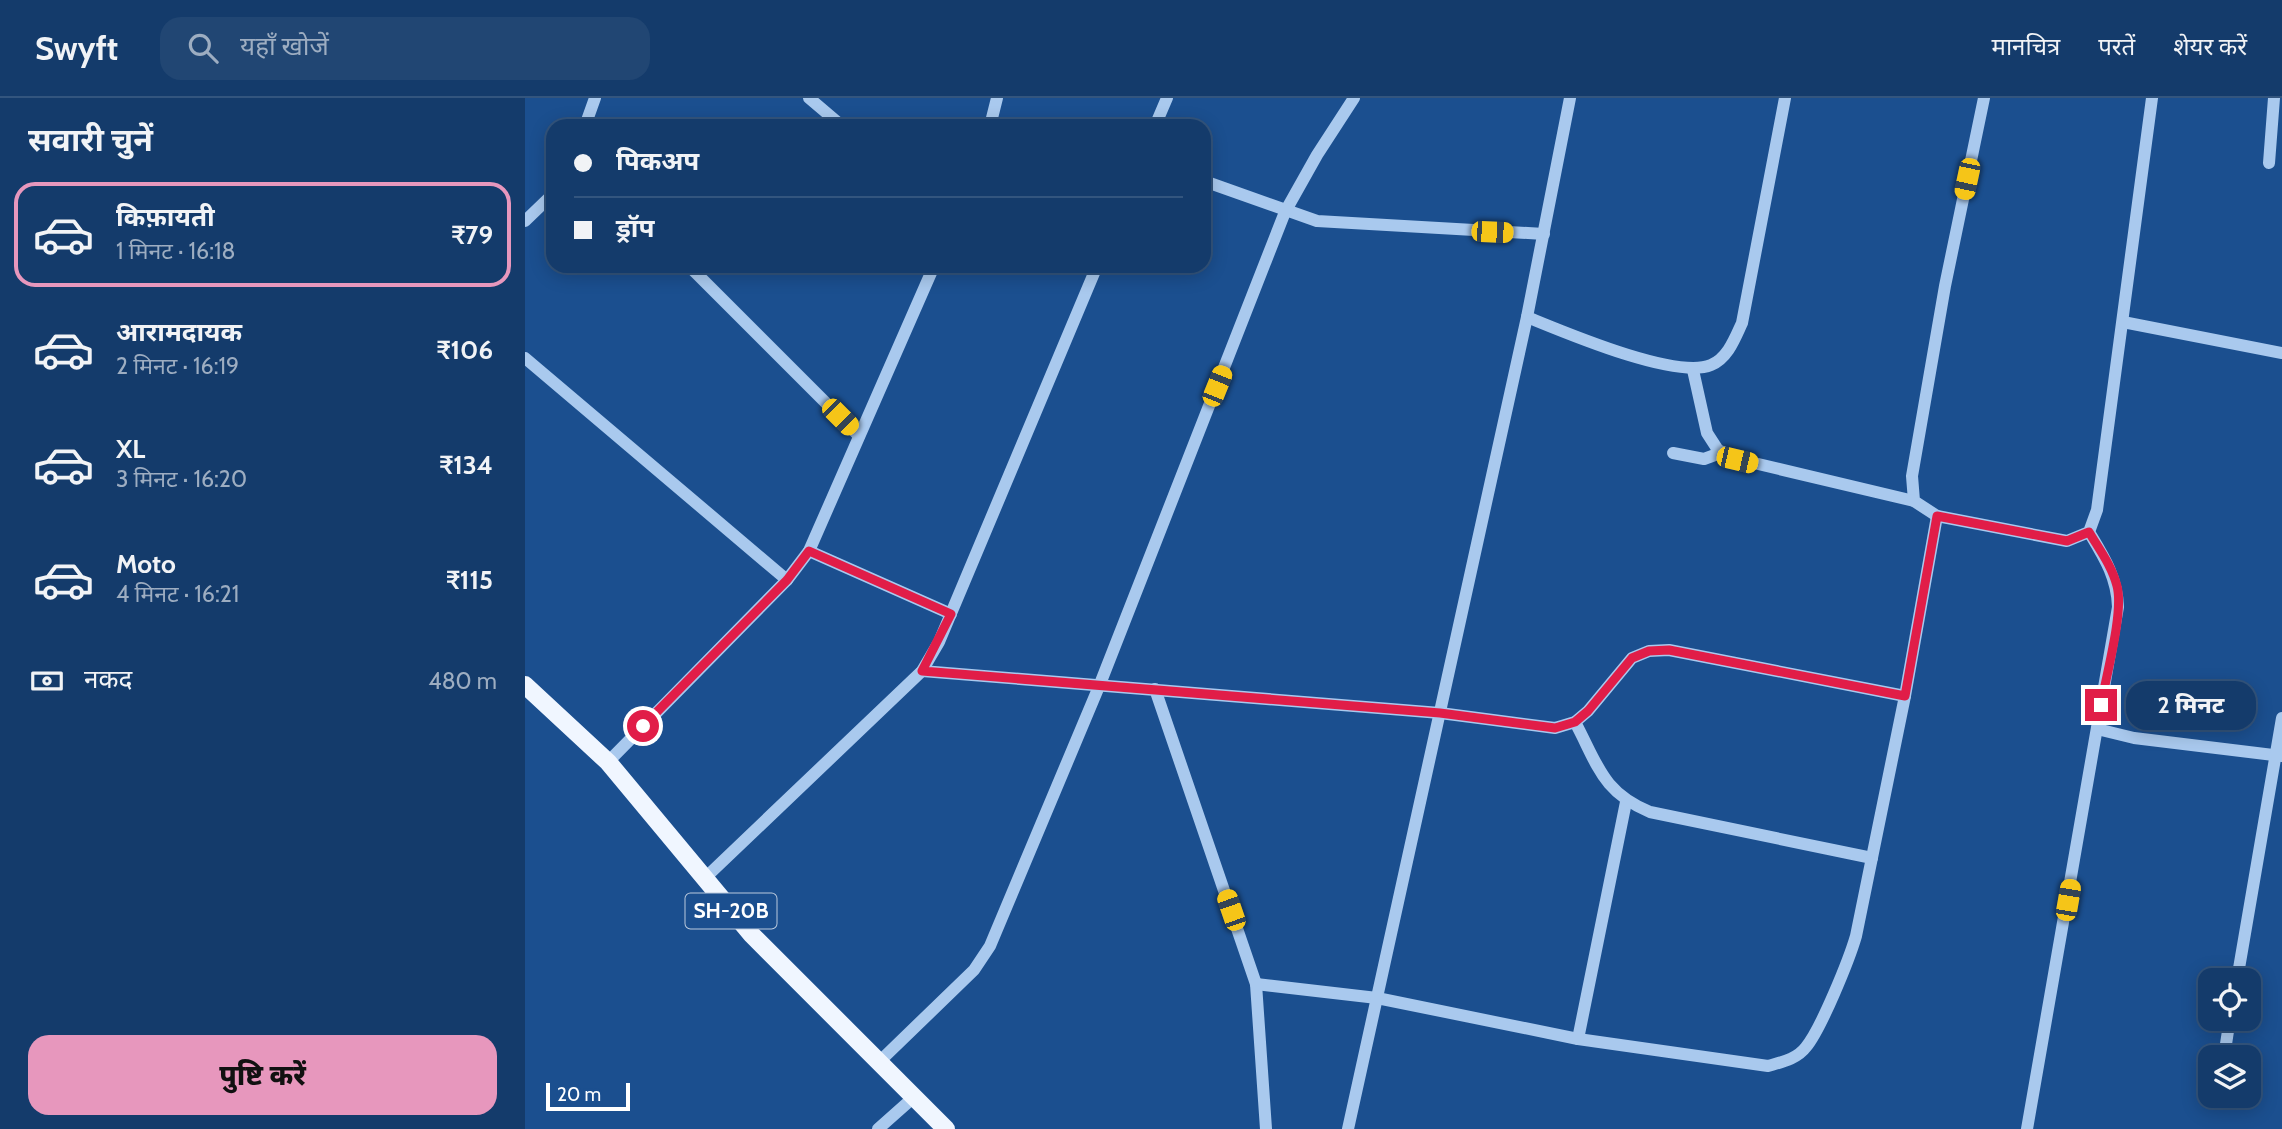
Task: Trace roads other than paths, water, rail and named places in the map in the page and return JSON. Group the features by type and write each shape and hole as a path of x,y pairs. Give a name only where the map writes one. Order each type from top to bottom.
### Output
{"main road":[{"name":"SH-20B","path":"525,685 607,762 752,935 946,1129"}],"street":[{"path":"588,119 595,98"},
{"path":"809,98 834,119"},
{"path":"992,119 997,98"},
{"path":"1158,119 1167,98"},
{"path":"879,1062 974,970 990,946 1100,684 1285,212 1317,155 1354,98"},
{"path":"1348,1129 1528,317 1570,98"},
{"path":"1528,317 1587,343 1693,370 1714,365 1730,348 1742,323 1785,98"},
{"path":"1914,501 1912,476 1943,300 1984,98"},
{"path":"1693,370 1707,433 1723,453 1737,460 1914,501 1937,516 2067,541 2089,532 2097,510 2152,98"},
{"path":"2269,163 2274,98"},
{"path":"1211,184 1285,212 1338,225 1544,234"},
{"path":"525,221 546,201"},
{"path":"696,273 859,436"},
{"path":"607,762 787,580 809,551 931,273"},
{"path":"704,879 922,671 951,614 1094,273"},
{"path":"2123,323 2282,353"},
{"path":"525,359 787,580"},
{"path":"1673,453 1704,459 1723,453"},
{"path":"1256,984 1377,998 1578,1039 1768,1066 1792,1059 1807,1046 1849,959 1905,696 1937,516"},
{"path":"2027,1129 2118,607 2118,588 2110,567 2089,532"},
{"path":"809,551 951,614"},
{"path":"922,671 1440,713 1555,728 1575,722 1588,711 1632,658 1659,650 1905,696"},
{"path":"1155,688 1256,984 1266,1129"},
{"path":"2239,968 2279,756 2282,718"},
{"path":"1575,722 1609,787 1626,802 1650,811 1872,859"},
{"path":"2097,729 2134,738 2279,756"},
{"path":"1578,1039 1626,802"},
{"path":"878,1129 915,1097"}]}
